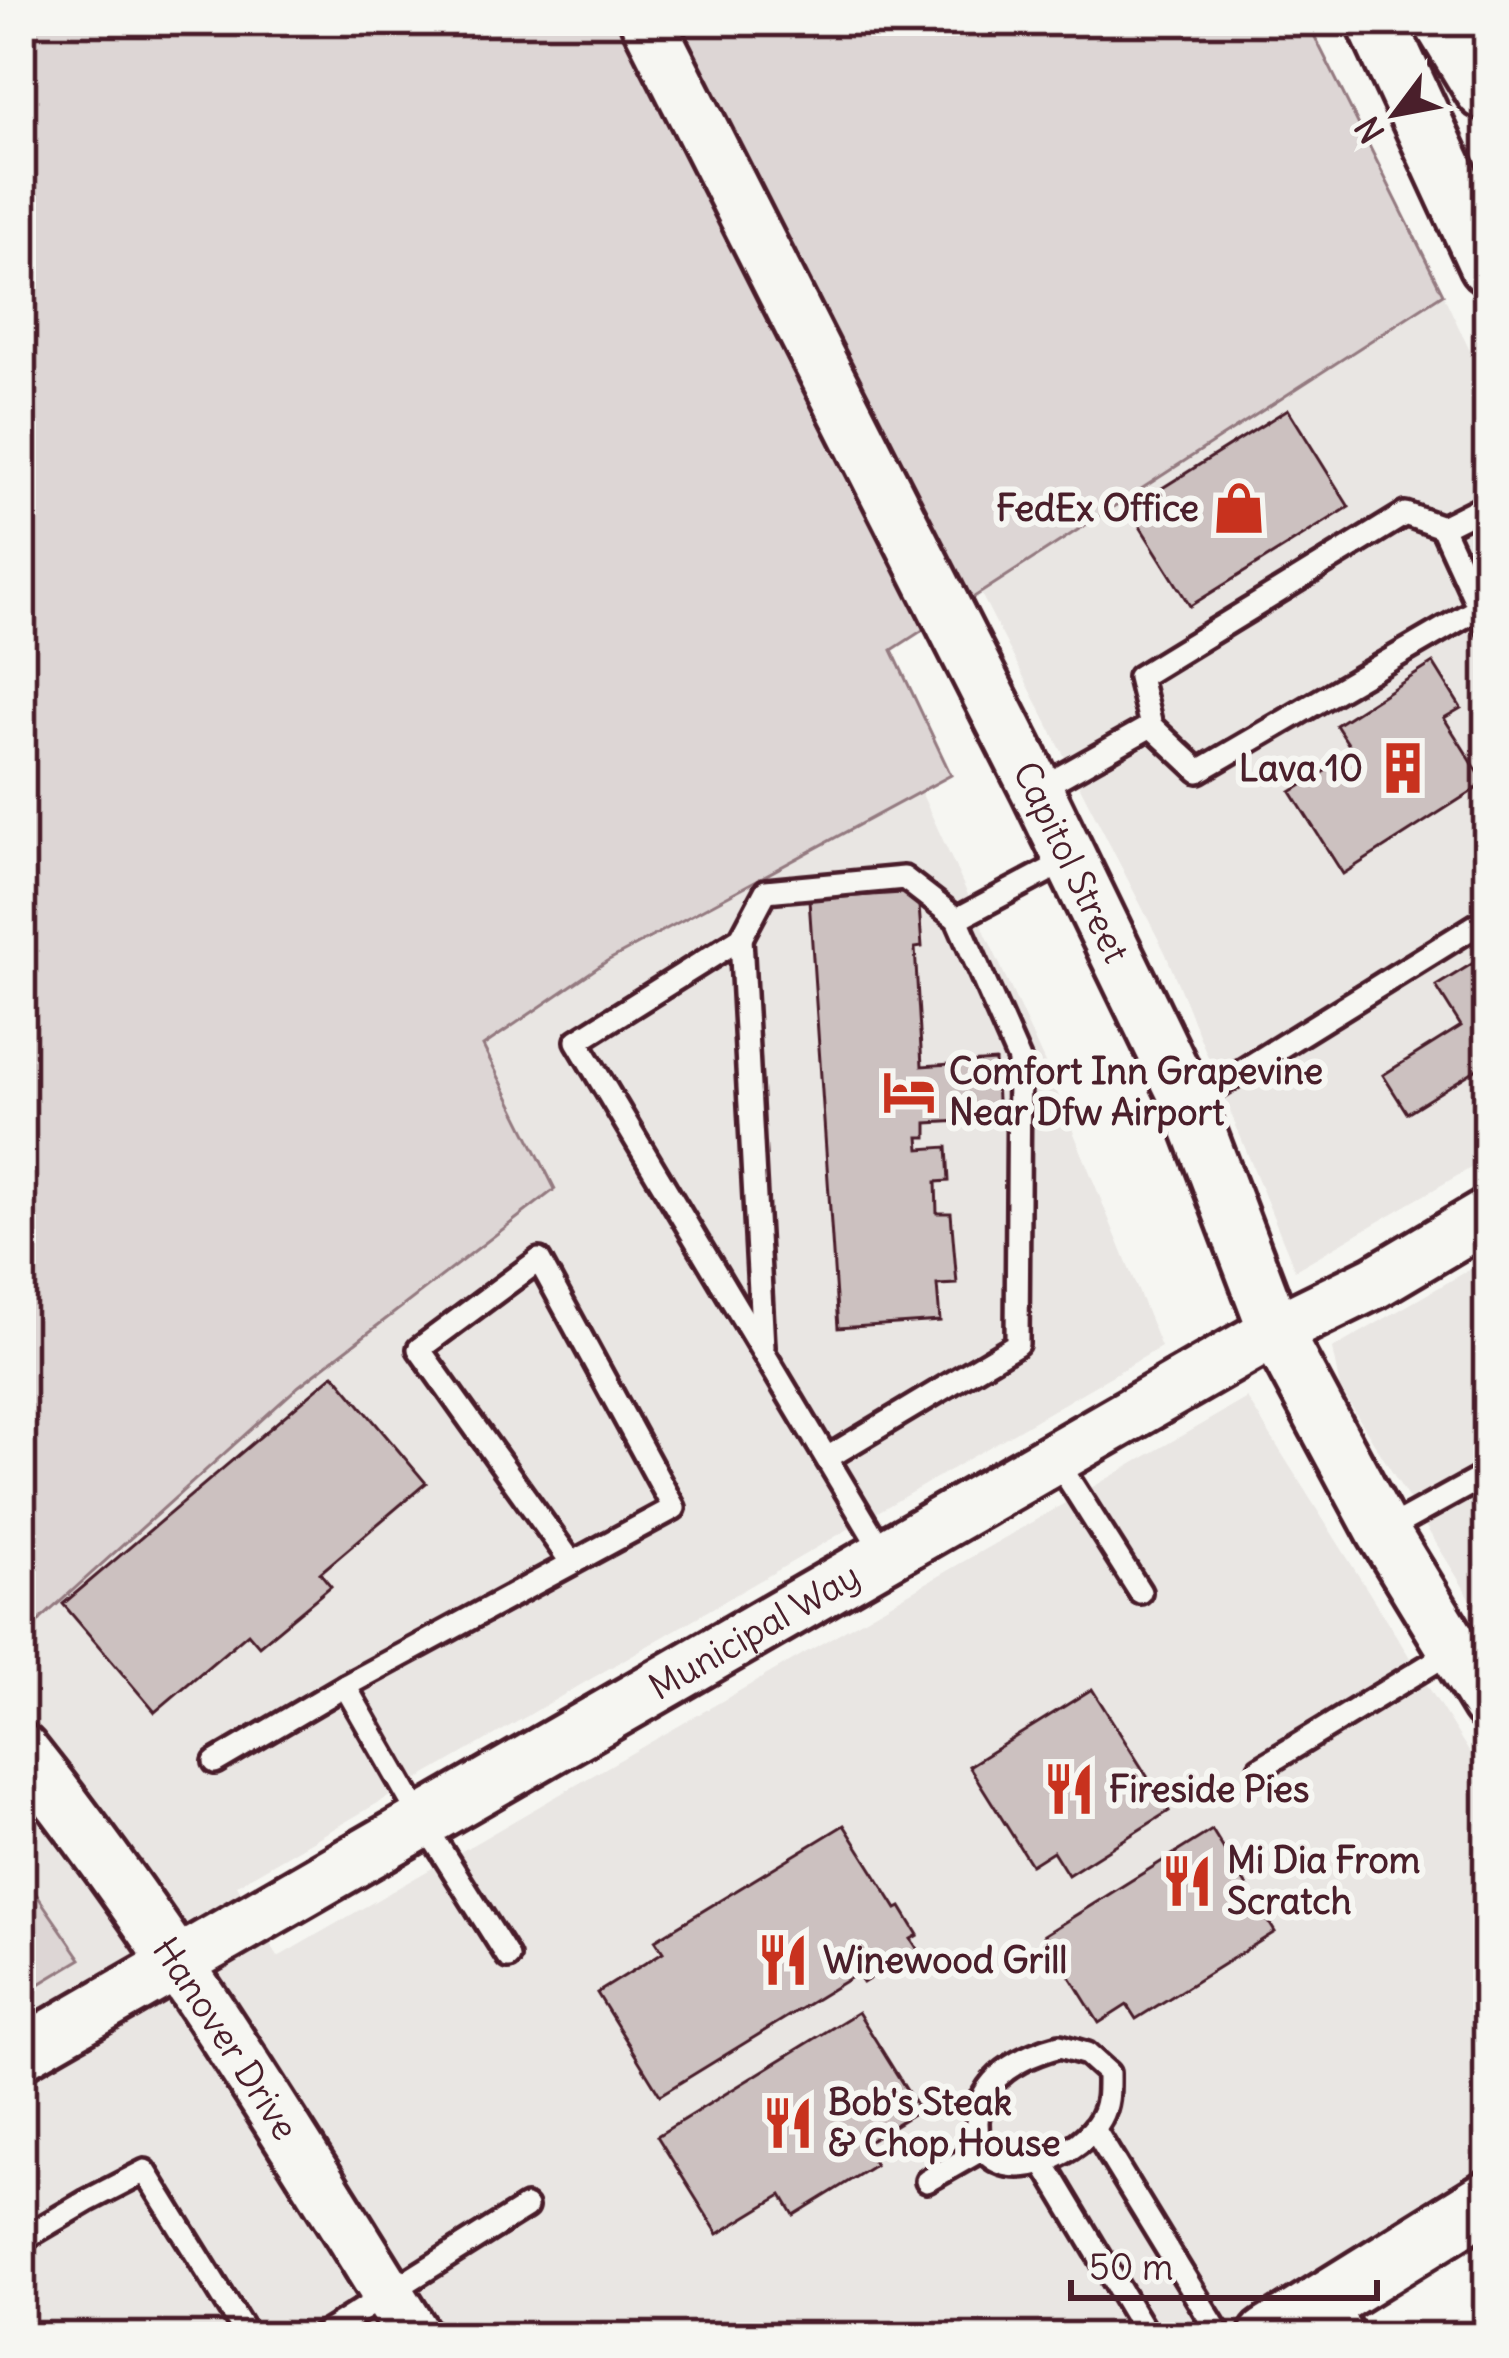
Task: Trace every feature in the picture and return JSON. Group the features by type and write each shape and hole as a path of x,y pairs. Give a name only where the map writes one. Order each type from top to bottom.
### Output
{"highway":[{"path":"1448,21 1488,87"}],"main road":[{"path":"1376,21 1488,264"},
{"path":"1268,2337 1343,2318 1486,2204"}],"street":[{"name":"Capitol Street","path":"647,21 1037,790 1190,1104 1275,1331 1383,1532 1488,1704"},
{"name":"Municipal Way","path":"21,2053 1275,1331 1376,1282 1488,1215"},
{"name":"Hanover Drive","path":"21,1750 178,1964 415,2337"}],"lane":[{"path":"1442,527 1488,504"},
{"path":"1405,514 1442,527 1484,618 1199,771 1151,726 1139,677 1405,514"},
{"path":"1037,790 1151,726"},
{"path":"957,919 1070,859"},
{"path":"827,1458 1017,1344 1018,1060 957,919 904,878 766,890 741,938 577,1041 885,1556"},
{"path":"1190,1104 1488,918"},
{"path":"741,938 764,1354"},
{"path":"215,1762 674,1508 539,1260 419,1349 572,1562"},
{"path":"1055,1458 1140,1592"},
{"path":"1383,1532 1488,1474"},
{"path":"1260,1768 1454,1650"},
{"path":"345,1686 508,1957"},
{"path":"1060,2046 1087,2054 1108,2073 1108,2095 1094,2129 1072,2150 1042,2162 1010,2164 983,2149 978,2134 979,2104 1000,2074 1018,2061 1060,2046"},
{"path":"1094,2129 1221,2337"},
{"path":"927,2181 983,2149"},
{"path":"1042,2162 1148,2337"},
{"path":"21,2240 145,2171 248,2337"},
{"path":"319,2337 526,2207"}],"shaded area":[{"path":"21,21 1307,21 1443,294 892,650 951,775 607,961 483,1046 555,1189 299,1386 41,1619 21,1643"},
{"path":"1443,294 1488,389 1488,1158 1295,1270 1165,952 980,592"},
{"path":"921,792 1049,1072 1161,1347 237,1885 278,1957 1247,1398 1488,1782 1488,2166 1209,2337 21,2337 21,1997 81,1959 21,1872 21,1643 41,1619 299,1386 554,1190 483,1046 607,961"},
{"path":"1488,1259 1488,1627 1340,1388 1332,1349"},
{"path":"21,1872 81,1959 21,1995"}],"building":[{"name":"FedEx Office","path":"1288,409 1349,507 1190,606 1129,509"},
{"name":"Lava 10","path":"1433,663 1461,708 1444,718 1485,783 1343,874 1291,792 1354,753 1336,725"},
{"name":"Comfort Inn Grapevine Near Dfw Airport","path":"918,892 922,947 915,948 922,1066 995,1061 998,1119 927,1123 927,1137 919,1137 920,1149 947,1147 949,1181 936,1182 937,1213 951,1213 957,1284 937,1285 940,1321 838,1328 809,899"},
{"path":"1488,954 1488,1069 1485,1064 1407,1113 1383,1075 1461,1026 1436,986"},
{"path":"334,1374 426,1483 320,1573 331,1586 259,1646 248,1633 155,1712 63,1604"},
{"name":"Fireside Pies","path":"1092,1689 1169,1811 1068,1875 1053,1851 1031,1865 969,1766"},
{"name":"Winewood Grill","path":"844,1825 918,1935 911,1939 922,1956 899,1971 894,1963 863,1983 857,1974 660,2095 597,1993 663,1952 655,1940"},
{"name":"Mi Dia From Scratch","path":"1212,1830 1275,1932 1136,2019 1127,2005 1099,2023 1044,1935"},
{"name":"Bob's Steak & Chop House","path":"858,2012 919,2110 862,2145 875,2165 794,2215 782,2195 718,2234 657,2136"}],"place":[{"name":"FedEx Office","path":"1239,508"},
{"name":"Lava 10","path":"1403,768"},
{"name":"Comfort Inn Grapevine Near Dfw Airport","path":"909,1092"},
{"name":"Fireside Pies","path":"1069,1789"},
{"name":"Mi Dia From Scratch","path":"1187,1881"},
{"name":"Winewood Grill","path":"783,1960"},
{"name":"Bob's Steak & Chop House","path":"788,2123"}]}
